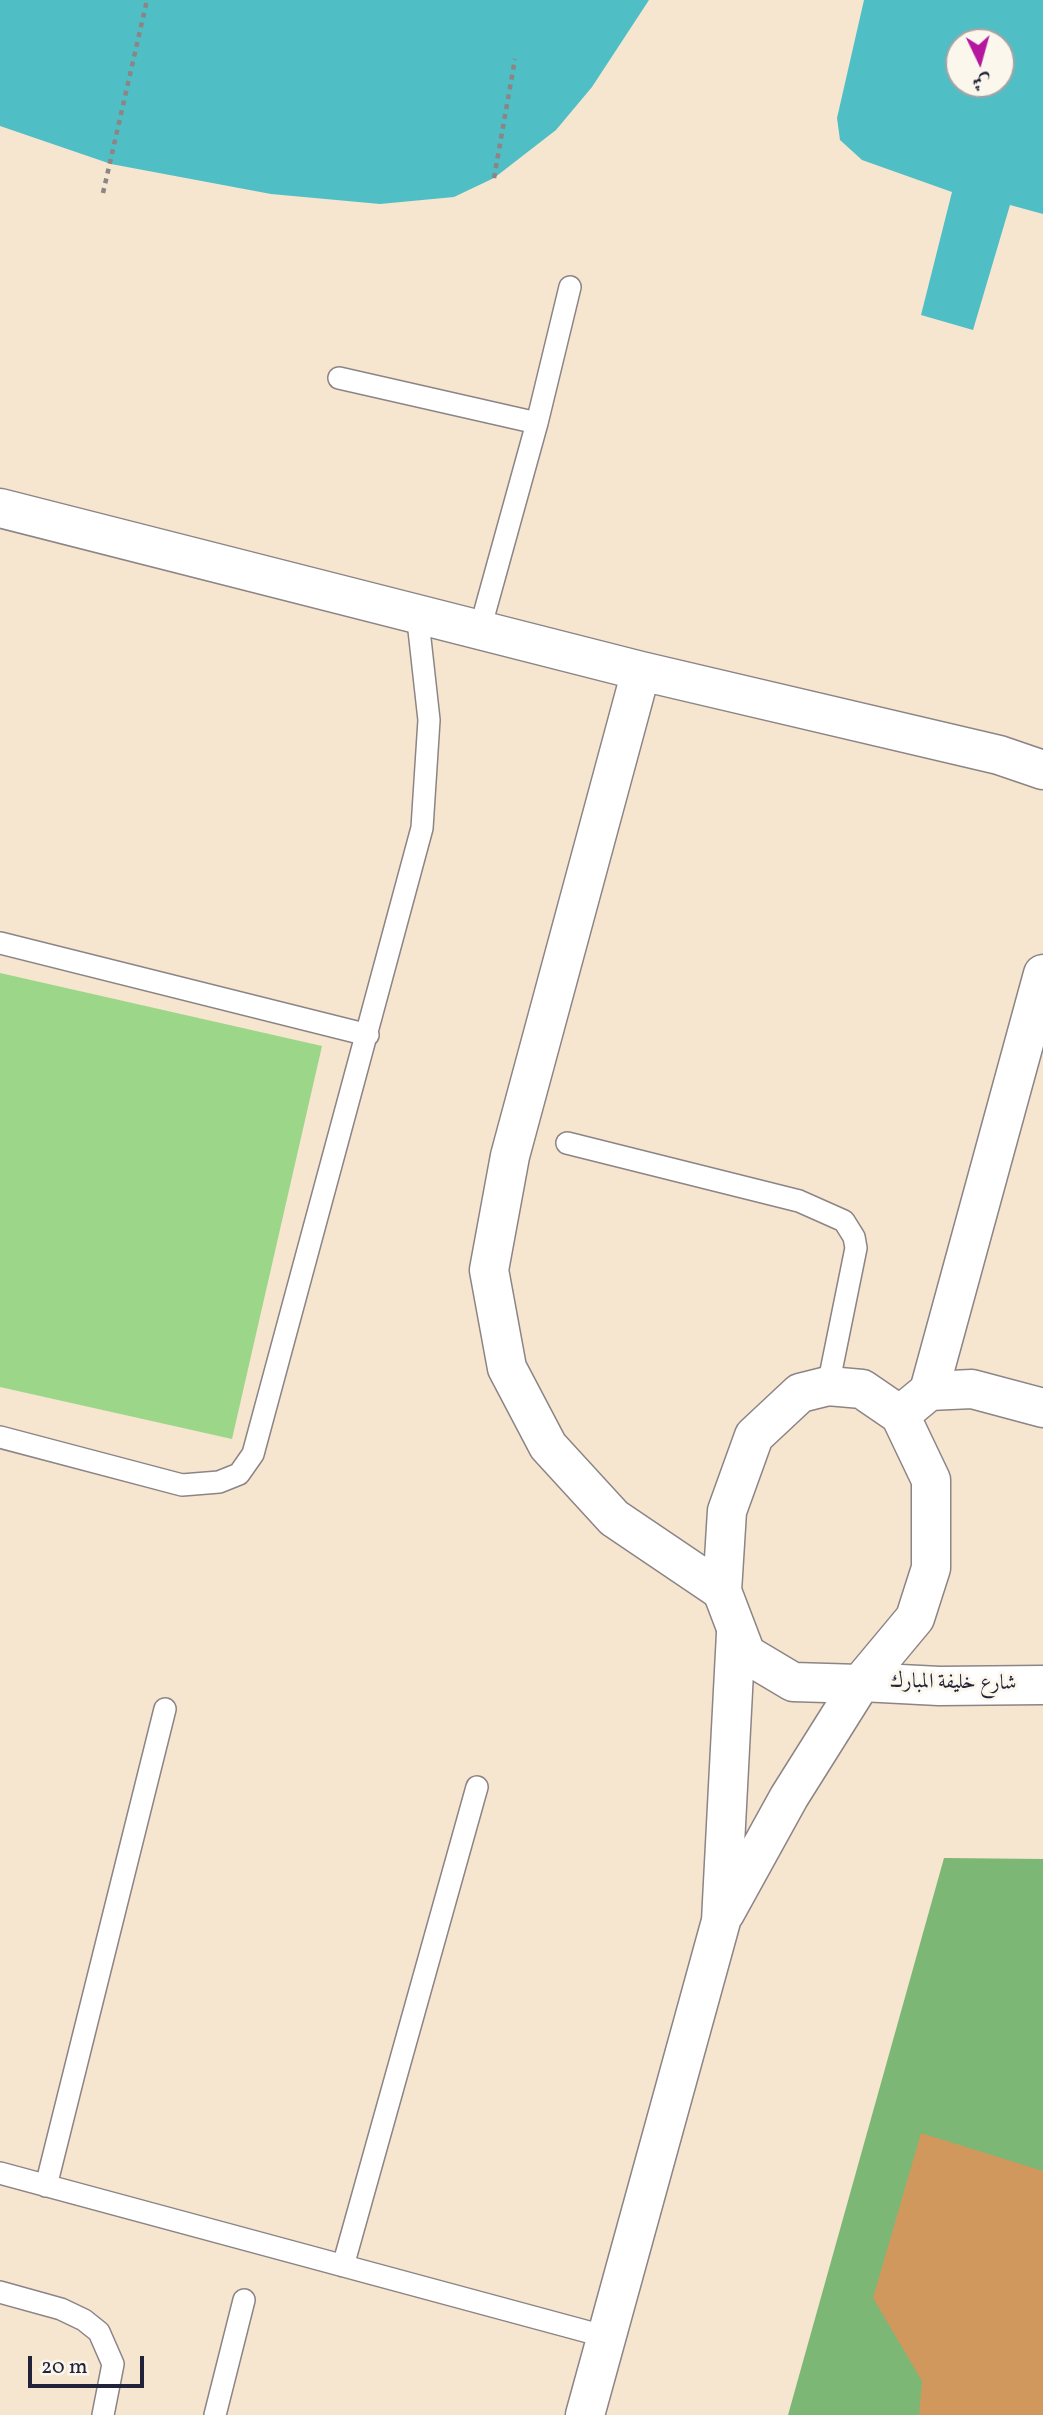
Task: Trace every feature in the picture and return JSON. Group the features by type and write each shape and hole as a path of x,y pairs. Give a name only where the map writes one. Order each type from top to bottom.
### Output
{"street":[{"path":"0,508 417,612 640,671 999,755 1043,770"},
{"path":"640,671 510,1156 489,1270 507,1368 548,1446 614,1518 722,1591"},
{"path":"721,1921 789,1797 861,1683 915,1618 931,1568 931,1480 915,1403 1043,974"},
{"path":"585,2415 721,1921 736,1633 722,1591 727,1511 754,1436 800,1393 828,1386 862,1389 915,1403 972,1389 1043,1408"},
{"name":"شارع خليفة المبارك","path":"736,1633 746,1654 793,1682 939,1686 1043,1685"}],"lane":[{"path":"480,629 537,423 570,287"},
{"path":"340,378 537,423"},
{"path":"0,1437 182,1485 219,1482 239,1474 253,1454 422,828 429,720 417,612"},
{"path":"0,943 368,1035"},
{"path":"567,1143 799,1201 844,1221 855,1237 856,1248 828,1386"},
{"path":"46,2186 165,1709"},
{"path":"343,2266 477,1787"},
{"path":"0,2174 607,2337"},
{"path":"0,2292 61,2309 84,2319 99,2332 113,2364 103,2415"},
{"path":"215,2415 244,2300"}],"path":[{"path":"103,193 147,0"},
{"path":"494,178 514,59"}],"green space":[{"path":"0,973 322,1046 232,1439 0,1387"},
{"path":"944,1858 1043,1859 1043,2415 788,2415"}],"water":[{"path":"0,0 649,0 592,87 556,130 494,178 454,197 380,204 271,194 111,164 0,126"},
{"path":"864,0 1043,0 1043,214 1010,205 973,330 921,315 952,192 862,160 840,140 837,118"}],"building":[{"path":"921,2133 1043,2171 1043,2415 919,2415 922,2381 873,2298"}]}
